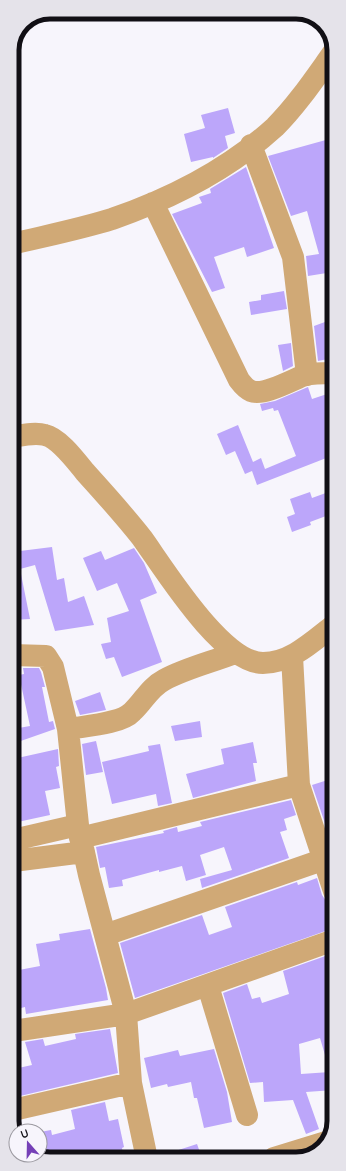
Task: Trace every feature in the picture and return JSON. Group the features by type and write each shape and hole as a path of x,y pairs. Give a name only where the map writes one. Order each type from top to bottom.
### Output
{"street":[{"path":"19,242 112,219 179,192 235,158 275,127 297,102 327,61"},
{"path":"251,145 293,257 307,375"},
{"path":"153,203 239,380 245,387 251,391 260,391 274,388 307,375 327,374"},
{"path":"19,436 33,433 47,435 64,448 133,527 209,628 235,653 249,660 262,663 275,662 292,656 327,631"},
{"path":"68,729 122,719 132,713 150,689 163,680 182,671 202,666 235,653"},
{"path":"19,655 46,656 53,668 68,729 81,838 126,1014 130,1083 146,1152"},
{"path":"292,656 299,785 327,866"},
{"path":"19,859 81,838 299,785"},
{"path":"19,840 81,838"},
{"path":"105,935 325,859"},
{"path":"19,1031 126,1014 327,943"},
{"path":"208,986 247,1115"},
{"path":"19,1109 130,1083"},
{"path":"294,1152 316,1145"}],"building":[{"path":"228,108 235,133 225,136 228,148 213,158 191,162 184,134 205,128 201,115"},
{"path":"327,140 327,273 308,276 306,256 319,254 307,211 291,216 268,156"},
{"path":"246,167 274,248 247,257 244,247 214,257 225,288 212,292 172,214 202,203 199,197 211,193 210,189"},
{"path":"284,291 287,309 251,315 249,302 261,300 261,295"},
{"path":"327,321 327,359 318,361 314,326"},
{"path":"291,343 293,366 283,371 278,345"},
{"path":"308,387 312,399 327,394 327,458 257,485 252,471 245,474 235,451 226,455 217,434 238,425 253,462 261,458 265,469 296,456 278,410 274,411 273,408 262,411 260,404 275,401"},
{"path":"310,492 312,498 327,493 327,516 310,522 311,525 292,532 287,517 295,514 290,499"},
{"path":"52,547 57,580 64,578 68,602 84,596 94,625 55,631 35,565 20,569 30,619 19,620 19,551"},
{"path":"134,548 144,563 157,593 140,600 162,662 122,677 114,657 106,659 101,644 111,642 107,618 129,611 117,583 97,591 83,558 101,551 105,560"},
{"path":"23,668 39,668 45,687 42,687 49,722 53,721 55,729 19,742 19,728 30,726 19,675 24,674"},
{"path":"100,692 106,710 80,715 75,701"},
{"path":"200,721 202,737 175,741 171,726"},
{"path":"96,741 103,772 86,775 82,744"},
{"path":"253,742 257,763 253,763 256,781 193,798 186,774 224,764 221,749"},
{"path":"160,744 172,803 158,806 156,794 112,804 102,762 149,751 148,746"},
{"path":"58,749 59,766 56,767 60,788 45,791 50,815 19,822 19,758"},
{"path":"327,780 327,829 312,785"},
{"path":"291,800 296,815 284,819 287,830 280,832 289,858 202,888 200,879 232,870 224,847 200,855 206,875 186,881 182,866 159,872 159,870 122,880 123,886 109,888 105,867 100,868 96,847 164,833 163,831 177,827 178,832 202,826 200,822"},
{"path":"317,878 322,895 327,901 327,930 135,998 120,943 202,915 209,935 232,927 225,907 297,882 298,885"},
{"path":"90,929 108,1000 26,1014 25,1007 19,1008 19,970 40,966 36,944 60,940 59,934"},
{"path":"327,955 327,1062 320,1038 299,1044 301,1074 327,1072 327,1090 306,1092 319,1129 306,1134 293,1100 264,1102 263,1082 250,1083 223,993 247,984 252,999 260,997 262,1003 289,994 283,971"},
{"path":"110,1029 118,1073 20,1096 19,1068 32,1065 25,1042 43,1039 45,1046 76,1039 75,1034"},
{"path":"214,1049 227,1092 232,1122 204,1128 197,1098 194,1098 191,1082 168,1087 167,1084 151,1088 144,1058 178,1050 180,1056"},
{"path":"105,1102 109,1121 118,1119 124,1147 122,1148 123,1152 48,1152 48,1131 51,1130 52,1135 75,1129 71,1110"},
{"path":"197,1144 200,1152 172,1152"}]}
